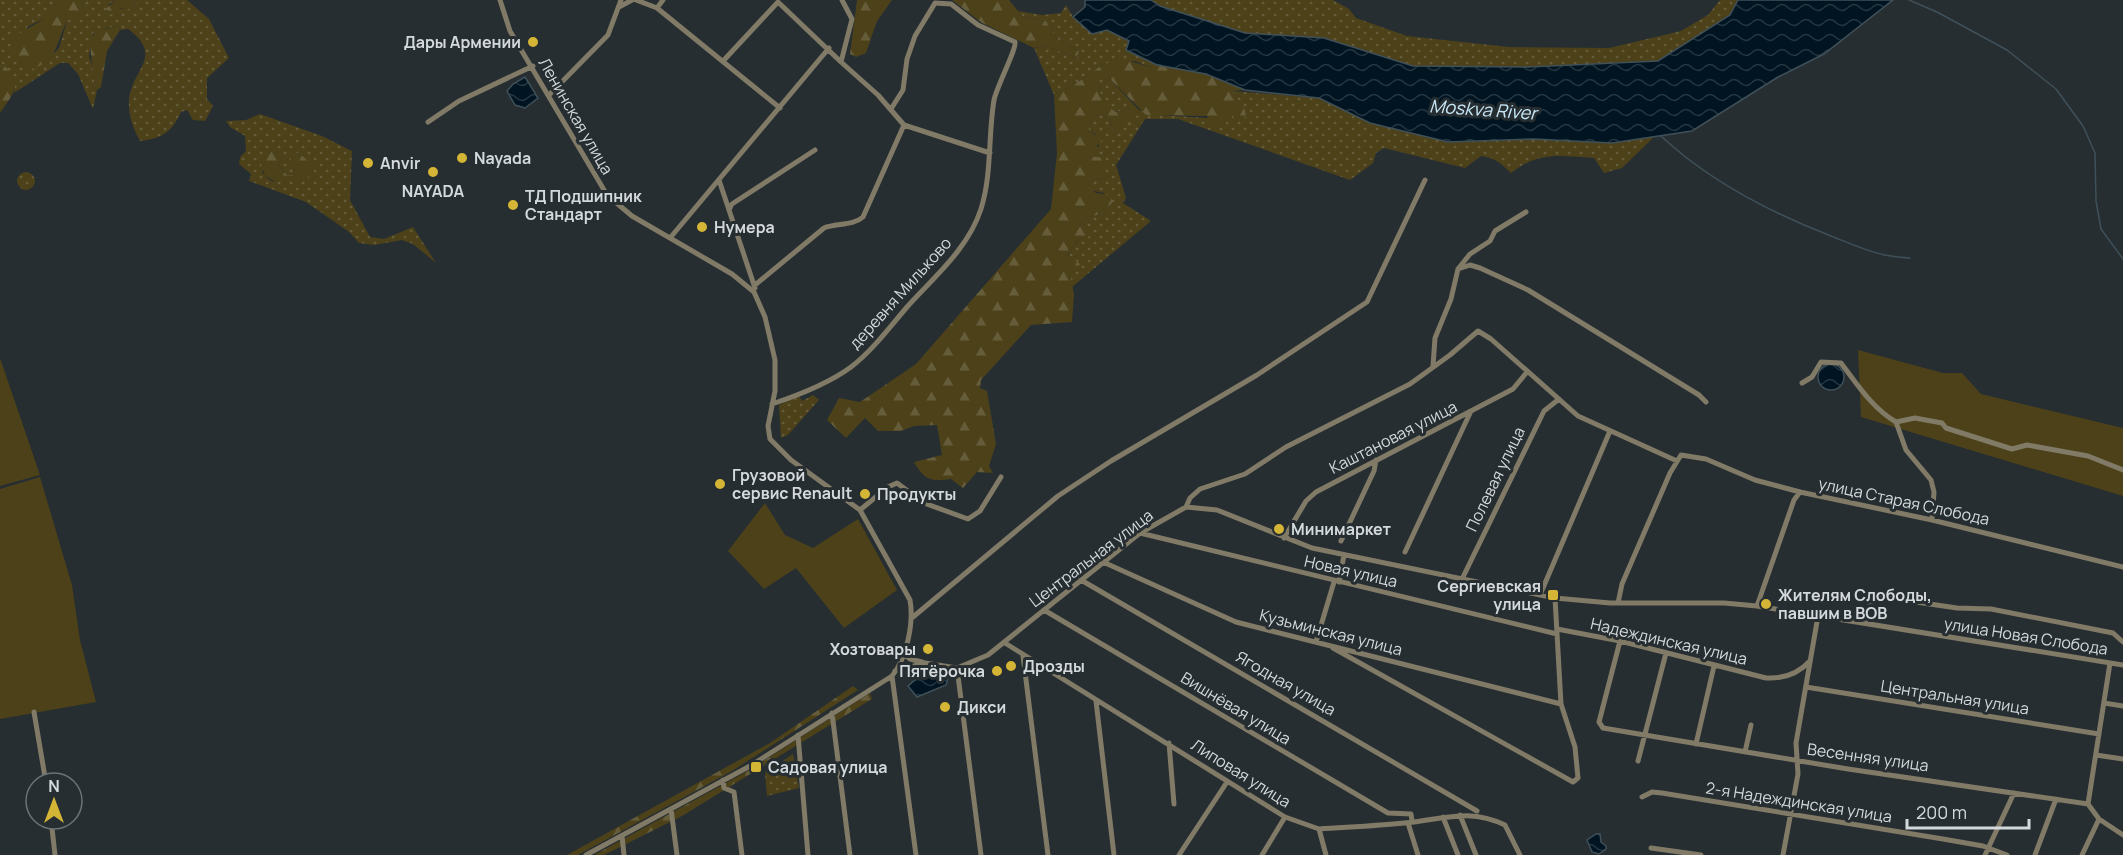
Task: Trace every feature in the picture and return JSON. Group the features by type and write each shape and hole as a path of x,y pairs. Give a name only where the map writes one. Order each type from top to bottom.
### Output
{"street":[{"name":"Ленинская улица","path":"500,0 510,31 533,66 607,195 632,216 755,289"},
{"path":"549,95 608,35 620,3 634,0 657,8 724,60 780,108"},
{"path":"657,8 663,0"},
{"path":"841,61 852,19 842,0"},
{"path":"724,60 778,2 829,48 891,109 904,125 990,153"},
{"name":"деревня Мильково","path":"772,404 823,384 851,367 870,350 953,258 972,233 981,207 990,153 994,101 1000,78 1017,45 1013,38 986,29 951,4 935,3 915,36 908,59 903,90 891,109"},
{"path":"670,238 829,48"},
{"path":"428,122 459,101 533,66"},
{"path":"755,289 824,228 833,224 858,222 863,217 904,125"},
{"path":"730,214 732,204 815,150"},
{"path":"719,180 765,317 775,360 776,375 768,432 779,450 860,510 910,600 913,617 903,653 893,673 916,855"},
{"path":"913,617 1038,511 1077,483 1257,375 1367,302 1425,180"},
{"path":"1433,366 1435,338 1451,299 1458,269 1470,254 1490,241 1495,231 1526,212"},
{"path":"1458,269 1470,265 1528,290 1699,394 1706,402"},
{"name":"Центральная улица","path":"957,668 988,655 1005,643 1140,533 1186,507 1190,498 1200,489 1245,474 1286,447 1410,384 1478,331 1491,339 1527,372"},
{"path":"1802,383 1812,377 1821,362 1841,363 1851,380 1885,416 1896,422 1915,418 1942,423 1946,428 2012,449 2027,445 2088,456 2123,470"},
{"path":"1527,372 1578,416 1677,460 1622,584 1618,603"},
{"name":"Каштановая улица","path":"1284,538 1311,495 1513,389 1527,372"},
{"name":"Полевая улица","path":"1463,577 1544,411 1559,399"},
{"path":"1405,552 1471,411"},
{"path":"1896,422 1906,450 1931,480 1934,492 1932,520"},
{"path":"1540,595 1611,431"},
{"name":"улица Старая Слобода","path":"1677,460 1682,455 1706,459 1755,480 1800,492 1932,520 2123,567"},
{"path":"1341,541 1374,471 1376,460"},
{"path":"860,510 888,487 897,483 924,502 968,519 980,511 1001,477"},
{"path":"1186,507 1217,510 1258,524 1284,538 1344,555 1463,577 1555,598 1618,603 1724,603 1757,606 1794,500 1800,492"},
{"name":"Новая улица","path":"1140,533 1337,582 1557,631"},
{"path":"1316,642 1344,555"},
{"name":"Кузьминская улица","path":"1103,562 1236,622 1561,704"},
{"name":"Ягодная улица","path":"1081,580 1477,811"},
{"path":"1865,623 1872,598 1875,596 1957,608 1991,609 2113,633 2123,642"},
{"path":"1326,645 1572,782 1578,778 1575,747 1561,704 1555,598"},
{"name":"улица Новая Слобода","path":"1757,606 2123,665"},
{"name":"Вишнёвая улица","path":"1044,610 1388,813 1411,813 1410,822"},
{"path":"1783,855 1798,774 1796,743 1818,616"},
{"name":"Надеждинская улица","path":"1557,631 1620,641 1714,666 1776,678 1798,672 1810,661"},
{"name":"Весенняя улица","path":"1620,641 1600,725 1603,728 2088,804"},
{"name":"Липовая улица","path":"1005,643 1286,817 1319,829 1410,822 1460,815 1489,817 1504,825 1520,855"},
{"path":"903,653 910,659 957,668 981,855"},
{"path":"1638,761 1666,653"},
{"path":"1023,656 1048,855"},
{"path":"586,855 723,780 798,735 893,673 925,663"},
{"path":"2110,663 2088,804 2100,819 2123,835"},
{"path":"1696,744 1714,666"},
{"name":"Центральная улица","path":"1806,687 2099,734"},
{"path":"1096,701 1114,855"},
{"path":"2104,703 2123,706"},
{"path":"34,712 44,771"},
{"path":"832,713 850,855"},
{"path":"1745,752 1751,725"},
{"path":"798,735 808,855"},
{"path":"1168,743 1174,804"},
{"path":"2096,755 2123,759"},
{"path":"723,780 724,788 734,792 742,855"},
{"path":"1179,855 1227,782"},
{"name":"2-я Надеждинская улица","path":"1642,798 1652,792 1662,793 1943,839 1986,852 2007,855"},
{"path":"1986,852 2014,793"},
{"path":"2035,855 2056,799"},
{"path":"671,809 676,855"},
{"path":"1460,815 1476,855"},
{"path":"1262,855 1286,817"},
{"path":"1443,817 1458,855"},
{"path":"2082,855 2100,819"},
{"path":"1410,822 1418,855"},
{"path":"1319,829 1326,855"},
{"path":"52,831 55,855"},
{"path":"622,836 624,855"},
{"path":"1651,848 1663,853 1701,855"}],"green space":[{"path":"0,0 57,0 49,16 27,27 27,71 59,48 67,21 83,8 81,0 115,0 108,5 117,9 136,7 135,0 187,0 209,19 229,58 207,78 207,99 213,106 205,121 193,120 187,110 181,112 170,130 155,138 140,141 129,111 129,100 135,79 144,63 144,47 128,29 120,30 118,25 93,33 89,56 95,74 94,87 97,90 93,109 78,74 68,63 60,63 14,93 12,75 0,63"},
{"path":"57,0 81,0 82,13 67,21 50,57 44,63 26,71 13,49 13,39 43,19"},
{"path":"115,0 135,0 136,7 134,10 121,8 111,15 106,9"},
{"path":"857,0 892,0 877,21 866,53 856,57 850,54"},
{"path":"952,0 1009,0 1023,17 1046,21 1057,39 1079,51 1077,58 1046,46 1034,48 982,23"},
{"path":"1151,0 1333,0 1349,9 1356,18 1407,36 1509,47 1609,48 1681,31 1708,15 1720,0 1738,0 1730,15 1658,61 1528,67 1413,66 1324,38 1245,33 1160,6"},
{"path":"1066,5 1073,17 1092,34 1107,30 1130,41 1127,51 1157,65 1150,67 1135,61 1103,64 1083,79 1054,95 1034,48 1046,46 1077,58 1079,51 1057,39 1046,21 1023,17 1018,11 1042,15 1061,13"},
{"path":"118,25 120,30 107,51 101,87 97,90 94,87 91,43 96,30"},
{"path":"1127,60 1150,67 1157,65 1206,74 1245,90 1232,91 1245,110 1246,117 1235,121 1232,114 1224,126 1216,128 1207,116 1146,115 1106,75 1099,79 1101,94 1108,106 1116,112 1131,108 1140,123 1124,126 1113,137 1111,123 1105,116 1098,115 1090,122 1089,131 1103,139 1088,156 1104,158 1107,178 1092,179 1084,184 1096,193 1112,195 1112,203 1101,214 1085,218 1080,225 1088,228 1090,236 1076,242 1068,255 1080,264 1071,278 1074,295 1072,322 1031,325 981,380 980,388 987,391 996,444 989,466 993,473 977,472 963,488 951,479 933,480 921,473 914,462 942,455 937,425 914,426 901,431 878,431 865,418 846,438 827,420 839,398 860,402 916,364 1051,209 1057,153 1054,95 1083,79 1103,64"},
{"path":"0,63 13,75 15,87 0,113"},
{"path":"1106,75 1139,110 1157,115 1226,119 1240,103 1232,91 1319,98 1370,123 1534,139 1612,143 1654,137 1622,168 1604,173 1594,158 1550,156 1531,161 1511,173 1498,162 1481,156 1465,168 1384,148 1376,153 1373,163 1350,180 1178,119 1145,119 1116,165 1126,198 1123,203 1151,221 1072,287 1068,260 1076,242 1083,238 1080,225 1085,218 1101,214 1112,203 1104,193 1089,190 1084,184 1092,179 1106,178 1096,158 1088,156 1092,149 1099,146 1096,134 1089,131 1090,122 1098,115 1105,116 1111,123 1114,136 1131,108 1116,112 1105,102 1099,89 1099,78"},
{"path":"260,114 322,136 352,151 350,200 370,237 384,239 413,227 436,263 413,244 402,240 374,245 359,243 349,232 306,202 249,181 251,174 239,164 240,157 246,151 245,136 230,127 226,121 246,120","holes":["298,153 312,166 308,175 302,172 281,182 270,180 262,171 284,154 278,165 287,175 293,175 295,168 290,156"]},
{"path":"272,150 284,154 278,165 287,175 293,175 295,168 290,157 292,151 309,162 316,179 310,181 308,175 302,172 295,182 276,182 265,176 261,164 262,158"},
{"path":"26,172 32,175 35,181 32,187 26,190 20,187 17,181 20,175"},
{"path":"1858,350 1943,373 1962,373 1981,394 2123,428 2123,496 1861,417"},
{"path":"0,358 40,475 0,486"},
{"path":"813,395 819,400 788,435 781,438 779,405 799,396 802,401"},
{"path":"40,477 72,585 80,640 96,702 0,719 0,489"},
{"path":"765,503 785,535 813,548 858,519 897,590 844,628 796,568 764,589 728,551"},
{"path":"853,686 858,690 732,771 578,855 567,855 770,743"},
{"path":"870,693 872,699 682,816 604,855 594,855 746,772"},
{"path":"793,754 799,788 767,796 765,773"}],"water":[{"name":"Moskva River","path":"1085,0 1151,0 1160,6 1245,33 1324,38 1413,66 1528,67 1658,61 1730,15 1738,0 1893,0 1824,54 1778,77 1692,131 1612,143 1534,139 1448,142 1370,123 1319,98 1245,90 1206,74 1157,65 1126,50 1129,41 1107,30 1092,34 1073,17 1085,7"},
{"path":"525,77 538,98 525,108 515,105 507,91 513,84"},
{"path":"1831,364 1840,368 1844,377 1840,386 1831,390 1822,386 1818,377 1822,368"},
{"path":"926,670 949,675 946,685 917,697 908,686"},
{"path":"1600,834 1601,842 1606,846 1606,849 1599,854 1592,852 1587,840"}],"waterway":[{"path":"1909,0 1937,12 2007,50 2056,89 2083,126 2095,153 2096,201 2101,229 2123,259"},
{"path":"1661,136 1720,181 1785,217 1860,248 1879,254 1910,258"}],"place":[{"name":"Дары Армении","path":"533,42"},
{"name":"Nayada","path":"462,158"},
{"name":"Anvir","path":"368,163"},
{"name":"NAYADA","path":"433,172"},
{"name":"ТД Подшипник Стандарт","path":"513,205"},
{"name":"Нумера","path":"702,227"},
{"name":"Грузовой сервис Renault","path":"720,484"},
{"name":"Продукты","path":"865,494"},
{"name":"Минимаркет","path":"1279,529"},
{"name":"Сергиевская улица","path":"1553,595"},
{"name":"Жителям Слободы, павшим в ВОВ","path":"1766,604"},
{"name":"Хозтовары","path":"928,649"},
{"name":"Дрозды","path":"1011,666"},
{"name":"Пятёрочка","path":"997,671"},
{"name":"Дикси","path":"945,707"},
{"name":"Садовая улица","path":"756,767"}]}
